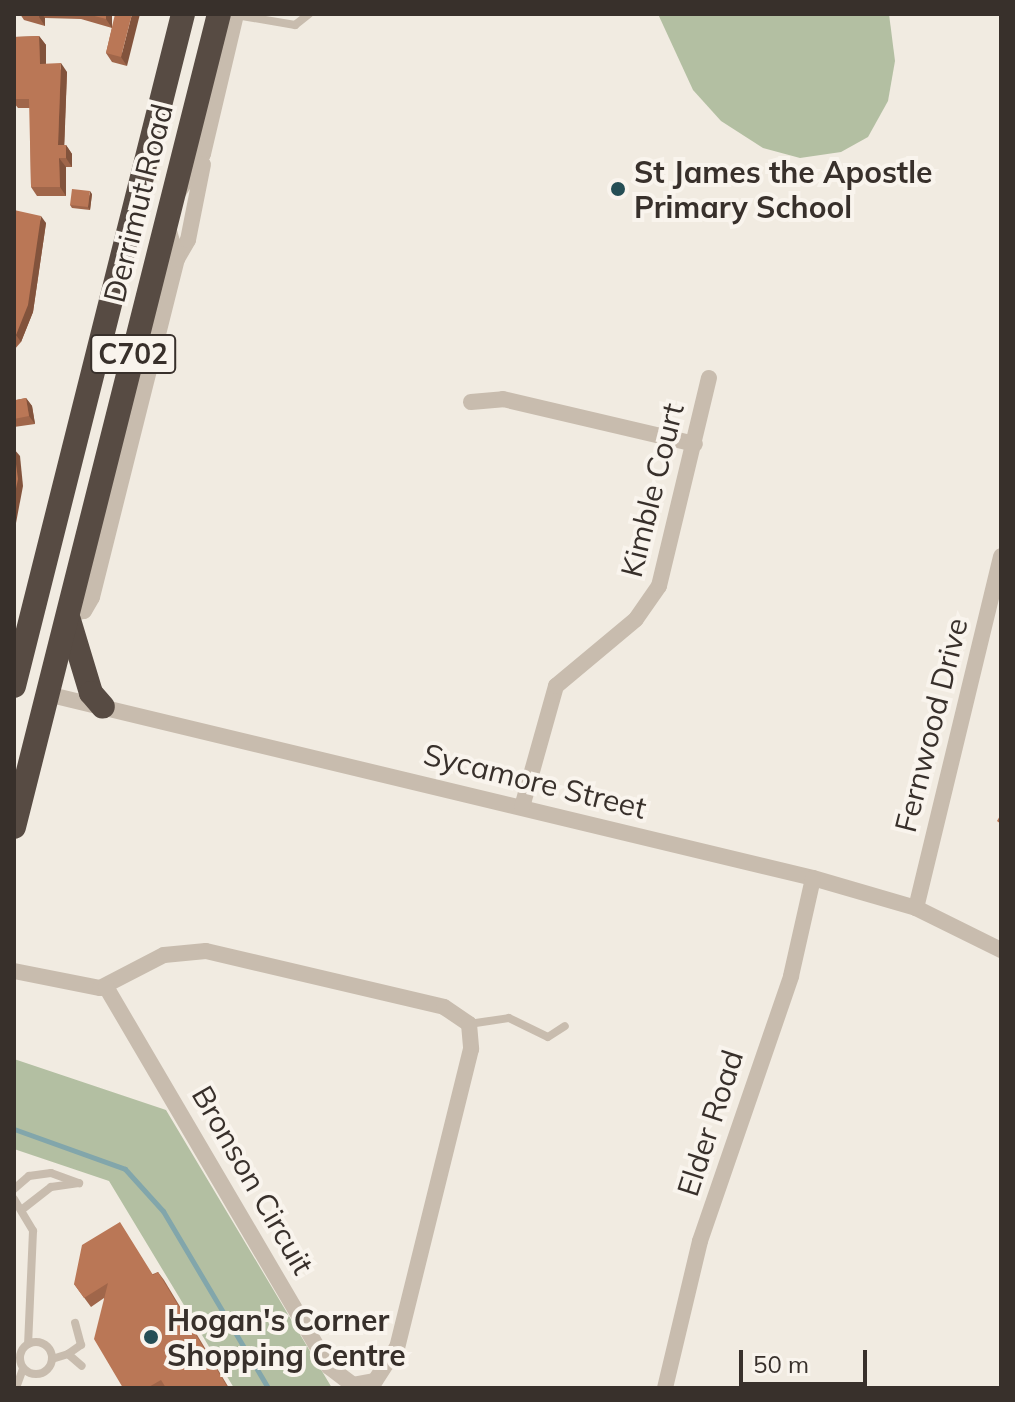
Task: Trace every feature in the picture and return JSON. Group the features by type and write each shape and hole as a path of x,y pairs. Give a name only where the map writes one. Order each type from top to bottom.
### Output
{"highway":[{"name":"Derrimut Road","path":"14,686 183,14"},
{"name":"Derrimut Road","path":"14,827 219,14"},
{"path":"90,386 106,387 135,345"},
{"path":"68,614 91,693 103,707"},
{"path":"14,686 47,694"}],"street":[{"path":"68,614 84,611 92,597 177,259 201,191 203,154 236,14"},
{"path":"177,259 169,211 203,154"},
{"name":"Kimble Court","path":"522,807 556,686 653,599 695,444 709,378"},
{"path":"471,402 503,399 695,444"},
{"name":"Fernwood Drive","path":"916,908 1001,556"},
{"name":"Sycamore Street","path":"47,694 813,878 916,908 1001,950"},
{"name":"Elder Road","path":"665,1388 700,1241 791,976 813,878"},
{"path":"14,971 106,987 164,955 206,951 444,1007 469,1024"},
{"name":"Bronson Circuit","path":"106,987 329,1367 342,1380 364,1386 385,1372 397,1347 471,1049 469,1024"}],"lane":[{"path":"236,14 295,25 309,14"},
{"path":"469,1024 509,1018 548,1037 565,1026"},
{"path":"14,1189 29,1176 51,1173 79,1183 51,1187 24,1208"},
{"path":"14,1199 24,1208 33,1231 28,1344 20,1353 23,1369 16,1388"},
{"path":"23,1369 41,1374 52,1359 68,1354 81,1345 75,1323"},
{"path":"28,1344 41,1343 52,1359"},
{"path":"68,1354 82,1366"}],"green space":[{"path":"658,14 889,14 895,61 888,101 868,137 841,152 800,158 763,148 721,121 693,90"},
{"path":"14,1059 166,1110 332,1388 234,1388 109,1181 14,1149"}],"building":[{"path":"87,14 106,14 106,19"},
{"path":"115,14 132,14 121,57 106,53"},
{"path":"39,36 40,64 61,63 58,145 66,145 66,158 59,158 60,187 31,187 29,99 14,99 14,37"},
{"path":"72,189 90,191 88,207 70,205"},
{"path":"14,210 41,216 28,305 14,337"},
{"path":"14,398 26,398 29,416 14,419"},
{"path":"14,449 18,479 14,498"},
{"name":"Hogan's Corner Shopping Centre","path":"120,1222 153,1275 158,1272 228,1388 166,1388 161,1380 147,1388 123,1388 94,1339 108,1283 84,1298 74,1284 82,1245"}],"waterway":[{"path":"14,1129 125,1169 163,1211 268,1388"}],"place":[{"name":"St James the Apostle Primary School","path":"618,189"},
{"name":"Hogan's Corner Shopping Centre","path":"151,1337"}]}
